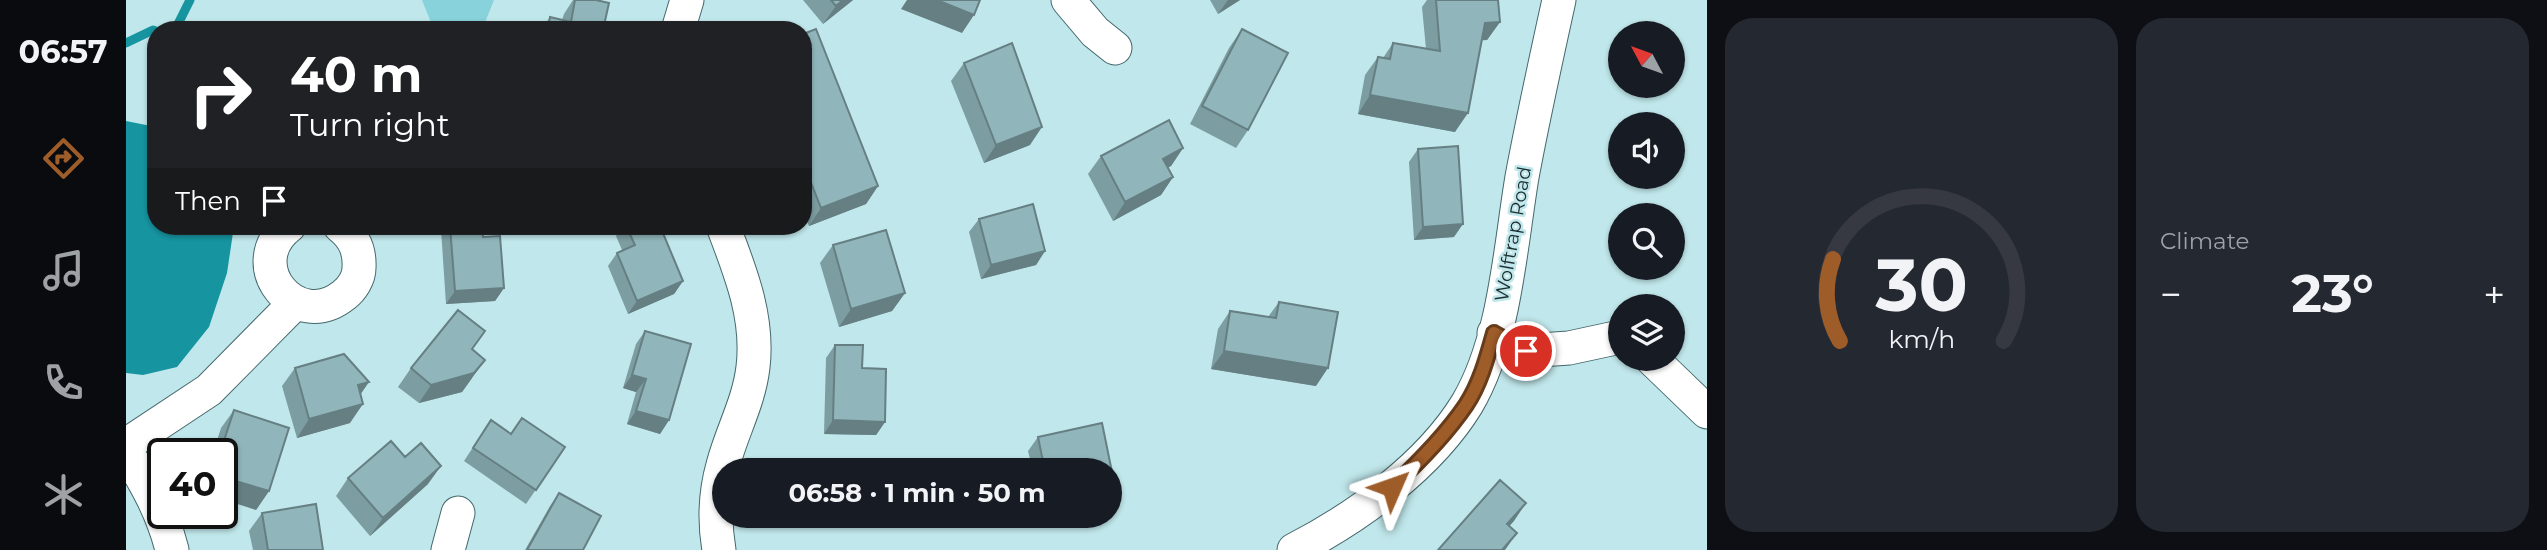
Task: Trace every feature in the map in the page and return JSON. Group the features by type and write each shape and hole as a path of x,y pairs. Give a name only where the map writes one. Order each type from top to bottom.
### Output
{"street":[{"path":"681,21 687,0"},
{"path":"1068,0 1095,32 1115,48"},
{"name":"Wolftrap Road","path":"1311,546 1392,487 1428,453 1466,404 1482,372 1504,286 1523,174 1559,0"},
{"path":"278,235 271,252 270,272 279,290 295,303 314,307 334,303 350,290 359,272 359,252 350,235"},
{"path":"719,550 716,497 723,464 745,405 753,367 754,339 750,302 726,235"},
{"path":"126,446 209,390 295,303"},
{"path":"1494,333 1526,351 1569,348 1608,340"},
{"path":"1664,371 1707,412"},
{"path":"126,451 153,495 167,528 172,550"},
{"path":"448,550 458,513"}],"shaded area":[{"path":"422,0 494,0 486,21 430,21"},
{"path":"126,121 147,125 147,235 233,235 227,273 209,327 177,367 143,375 126,373"}],"building":[{"path":"575,0 609,3 605,21 571,21"},
{"path":"831,0 843,0 836,6"},
{"path":"937,0 980,0 974,15"},
{"path":"1436,0 1498,0 1500,22 1485,23 1468,113 1370,95 1378,57 1390,59 1393,43 1440,51"},
{"path":"550,17 567,21 549,21"},
{"path":"816,29 878,186 821,208 812,185 812,31"},
{"path":"1242,29 1288,53 1248,130 1202,106"},
{"path":"1012,43 1042,127 996,145 964,63"},
{"path":"1169,120 1183,148 1163,159 1173,177 1125,202 1101,156"},
{"path":"1458,146 1463,224 1423,227 1418,149"},
{"path":"1033,204 1045,251 991,265 979,219"},
{"path":"886,230 905,293 851,309 833,245"},
{"path":"451,235 500,236 504,288 455,291"},
{"path":"630,235 664,235 683,281 637,301 617,253 635,245"},
{"path":"1279,302 1338,312 1328,368 1224,351 1230,311 1276,318"},
{"path":"458,310 485,331 472,349 485,360 474,373 431,385 411,368"},
{"path":"645,331 691,344 669,420 636,411 646,379 632,375"},
{"path":"835,345 863,345 862,368 886,369 885,422 833,420"},
{"path":"344,354 369,382 358,385 363,404 309,419 295,368"},
{"path":"234,410 289,428 269,491 238,482 238,438 225,438"},
{"path":"522,418 565,447 536,490 473,448 491,420 511,434"},
{"path":"1102,423 1109,458 1042,458 1038,437"},
{"path":"391,441 405,457 421,443 441,466 383,518 348,478"},
{"path":"1500,480 1526,503 1507,524 1517,533 1502,550 1438,550"},
{"path":"559,493 601,516 583,550 527,550"},
{"path":"316,504 323,550 268,550 262,513"}],"waterway":[{"path":"180,21 190,0"},
{"path":"126,43 147,33"}],"route":[{"path":"1392,487 1428,453 1466,404 1482,372 1494,333 1526,351"}]}
